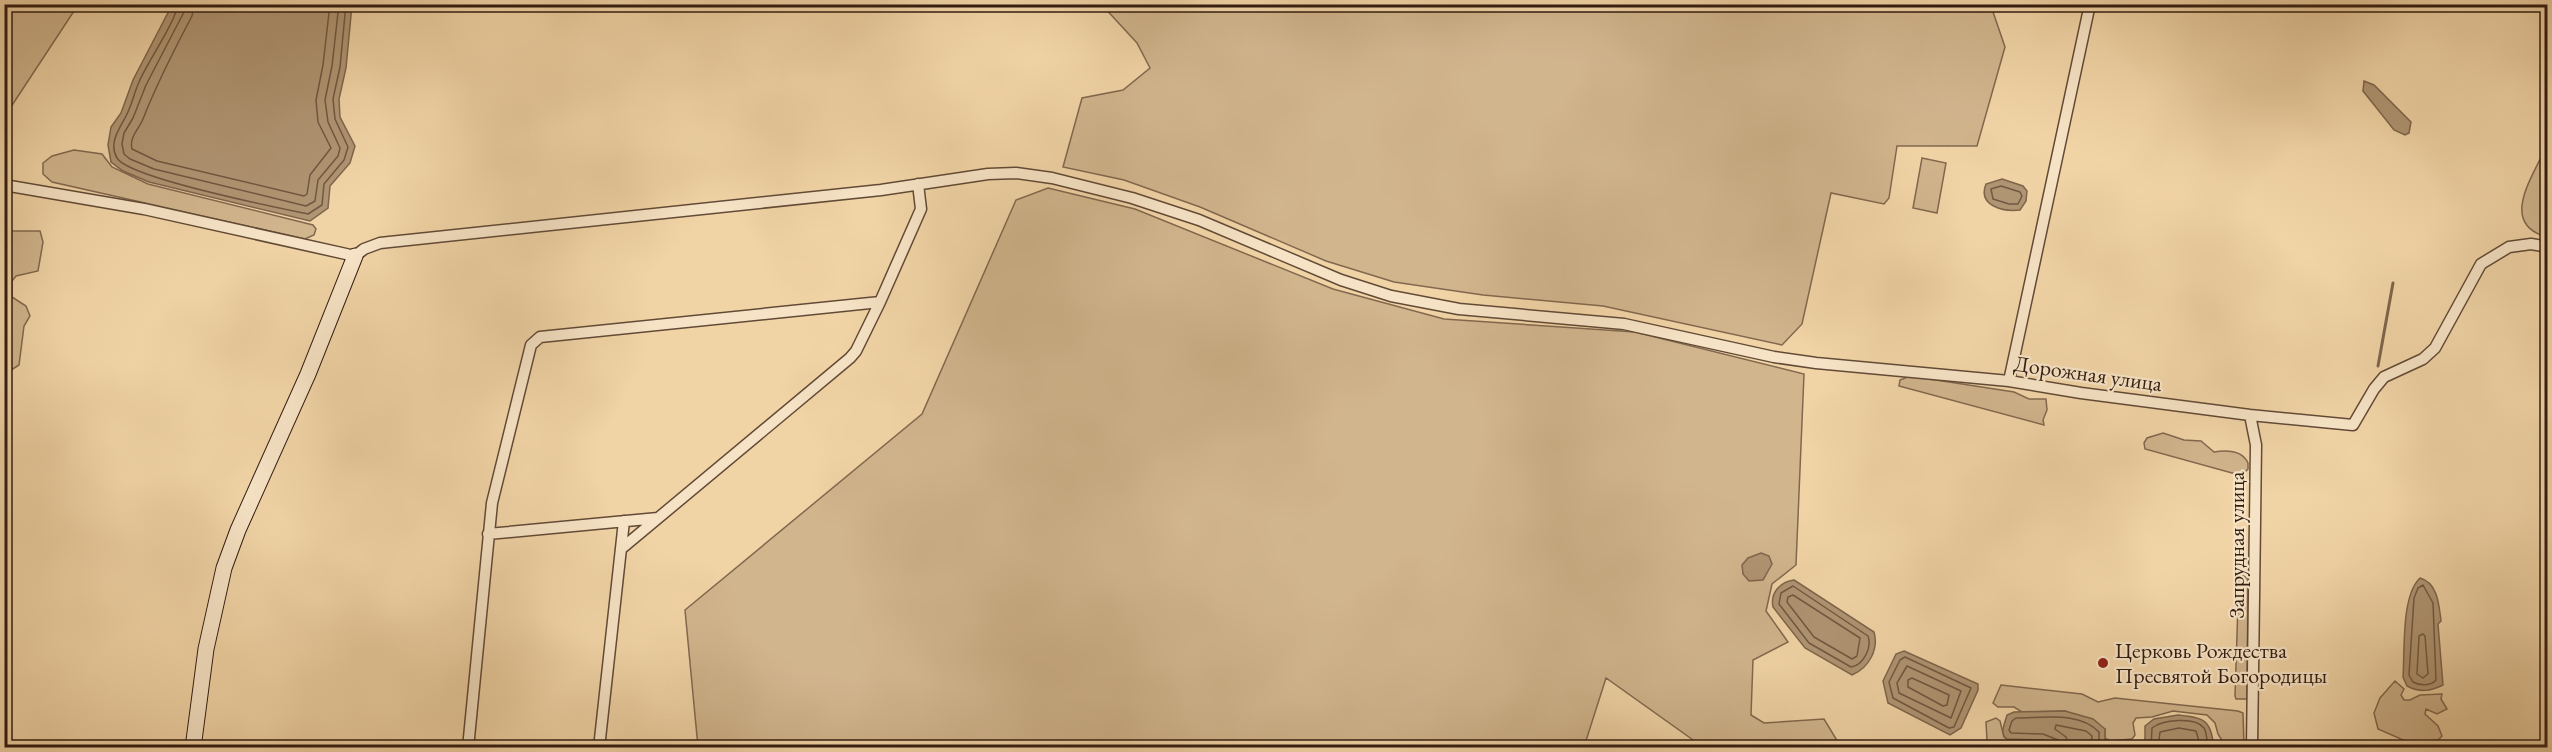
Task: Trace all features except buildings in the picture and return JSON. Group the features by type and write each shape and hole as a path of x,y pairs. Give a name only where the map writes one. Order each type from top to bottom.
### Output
{"street":[{"path":"2009,381 2090,4"},
{"name":"Дорожная улица","path":"354,256 380,243 918,184 988,174 1016,173 1052,178 1132,198 1199,220 1341,280 1391,296 1459,309 1624,324 1774,357 1816,363 2009,381 2081,393 2250,415 2353,424 2384,377 2423,359 2435,348 2481,264 2509,247 2531,244 2547,247"},
{"path":"621,549 856,351 921,209 918,184"},
{"path":"4,185 144,209 354,256 312,363 238,530 224,568 206,649 193,747"},
{"path":"468,747 492,503 534,340 540,337 880,302"},
{"name":"Запрудная улица","path":"2250,415 2256,445 2252,747"},
{"path":"488,534 659,518"},
{"path":"599,747 624,521"}],"shaded area":[{"path":"1988,4 1991,6 2005,47 1977,146 1897,146 1889,198 1884,204 1831,193 1802,324 1782,345 1603,306 1483,295 1394,282 1326,261 1200,207 1124,180 1063,167 1082,98 1123,90 1150,68 1137,43 1102,5"},
{"path":"4,5 78,5 5,116"},
{"path":"2545,149 2548,150 2547,237 2533,231 2525,222 2522,211 2527,186"},
{"path":"74,150 102,154 112,167 148,184 313,225 316,229 314,235 305,239 52,182 43,174 43,163 52,156"},
{"path":"1922,158 1946,163 1937,213 1913,208"},
{"path":"1048,188 1135,209 1333,289 1444,319 1635,332 1804,374 1796,565 1772,584 1766,611 1788,642 1753,660 1751,715 1764,723 1824,719 1841,747 1703,747 1606,678 1584,747 698,747 685,610 922,414 1016,200"},
{"path":"5,223 6,228 10,231 40,231 43,242 38,271 16,276 12,281 12,297 26,306 30,316 24,326 19,365 5,374"},
{"path":"1910,376 2014,392 2029,399 2046,399 2047,410 2043,420 2044,425 1899,386 1900,380"},
{"path":"2163,433 2184,440 2201,441 2214,452 2238,453 2248,463 2248,469 2244,473 2232,473 2145,449 2144,443 2147,438"},
{"path":"2239,573 2248,579 2247,699 2236,699 2235,696"},
{"path":"2395,681 2404,689 2401,695 2404,700 2420,695 2442,694 2441,699 2447,709 2437,714 2426,709 2425,714 2438,726 2442,736 2438,740 2410,743 2378,729 2374,713 2380,698"},
{"path":"2001,685 2082,694 2098,702 2115,698 2238,711 2243,713 2244,747 2226,747 2218,734 2215,723 2207,715 2173,711 2152,717 2136,718 2133,723 2135,735 2132,739 2110,741 2105,738 2105,729 2065,711 2022,712 2014,707 1998,707 1993,703"},
{"path":"1996,718 2000,721 2004,737 2007,739 2042,740 2061,747 1993,747 1987,740 1986,722"}],"water":[{"path":"172,5 352,5 346,68 339,99 340,117 355,146 350,163 330,186 328,208 310,221 149,182 123,171 111,162 108,145 111,127 121,113 133,80"},
{"path":"2364,81 2374,85 2411,122 2409,133 2405,135 2394,130 2363,91"},
{"path":"2002,179 2023,186 2027,191 2026,201 2020,210 2007,210 1994,206 1985,198 1986,184"},
{"path":"1761,553 1769,556 1772,564 1763,580 1749,581 1743,574 1742,565 1748,558"},
{"path":"2420,578 2431,585 2434,590 2441,621 2438,624 2443,685 2425,690 2416,690 2407,686 2403,677 2407,610 2414,586"},
{"path":"1794,580 1874,632 1874,651 1868,663 1858,672 1852,675 1805,648 1773,607 1773,597 1777,589 1784,583"},
{"path":"1904,651 1978,684 1978,690 1961,728 1950,735 1888,703 1883,681 1896,654"},
{"path":"2065,711 2093,719 2105,729 2105,747 2061,747 2042,740 2007,739 2003,734 2007,715 2014,712"},
{"path":"2178,715 2195,717 2205,722 2211,731 2214,747 2145,747 2145,726 2154,719"}],"waterway":[{"path":"2378,366 2393,283"}],"place":[{"name":"Церковь Рождества Пресвятой Богородицы","path":"2103,663"}]}
